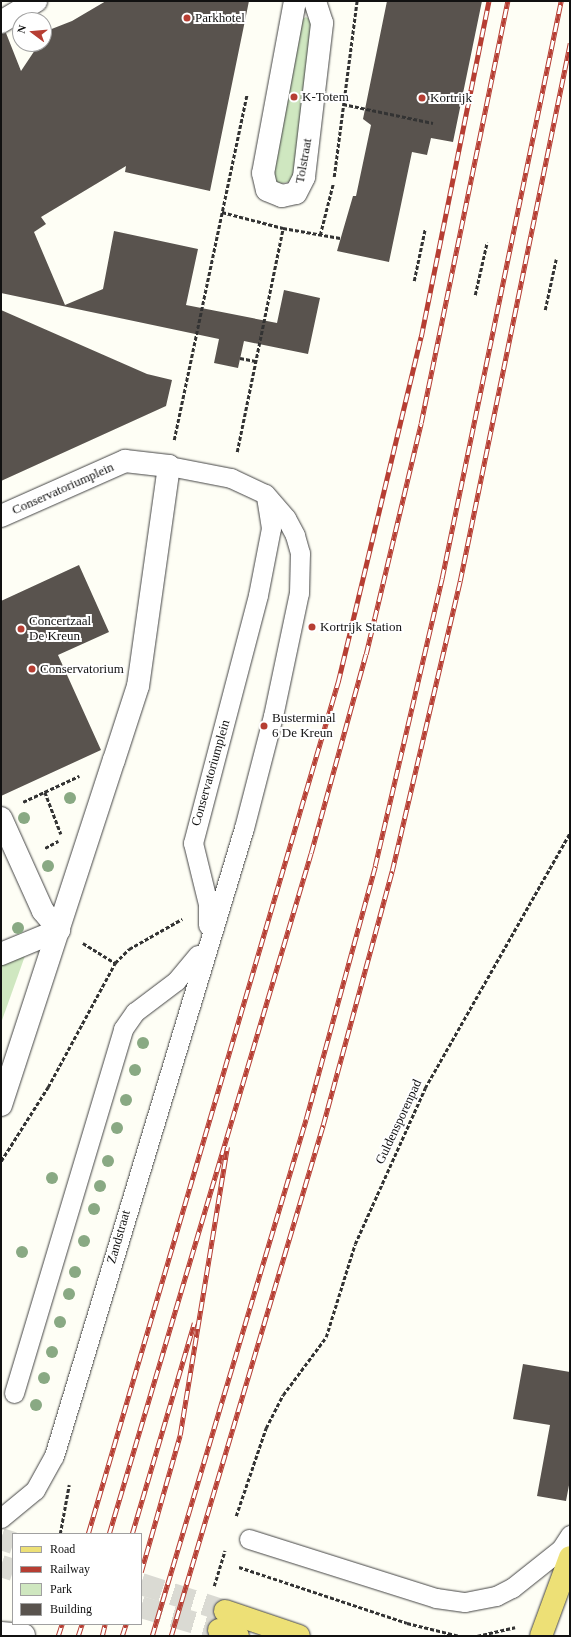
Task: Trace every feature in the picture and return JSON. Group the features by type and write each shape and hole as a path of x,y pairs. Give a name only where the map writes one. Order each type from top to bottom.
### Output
{"main road":[{"path":"545,1627 570,1557"},
{"path":"227,1626 299,1636"}],"street":[{"path":"1,22 36,1"},
{"name":"Tolstraat","path":"295,1 263,173 268,190 282,196 296,193 303,182 322,23 315,1"},
{"name":"Conservatoriumplein","path":"1,516 125,461 169,466"},
{"path":"1,1105 138,686 169,466"},
{"path":"8,812 43,910 59,930"},
{"path":"1,954 59,930"},
{"path":"1,1633 24,1635"}],"lane":[{"name":"Conservatoriumplein","path":"169,466 231,478 265,494 286,518 295,535 301,572 273,716 244,828 208,938"},
{"name":"Conservatoriumplein","path":"208,938 208,904 193,843 240,672 269,542 271,515 265,494"},
{"path":"14,1393 123,1030 135,1012 188,970 208,938"},
{"name":"Zandstraat","path":"1,1518 35,1490 54,1456 208,938"},
{"path":"249,1539 436,1598 465,1602 496,1596 512,1588 560,1549 570,1535"}],"path":[{"path":"320,235 333,181 357,1"},
{"path":"344,104 433,123"},
{"path":"169,466 222,212 283,228 340,238"},
{"path":"231,478 283,228"},
{"path":"414,281 425,229"},
{"path":"475,295 487,242"},
{"path":"545,310 556,259"},
{"path":"240,358 256,361"},
{"path":"8,812 45,792 114,760"},
{"path":"45,792 62,839"},
{"name":"Guldensporenpad","path":"266,1428 283,1395 326,1337 355,1244 425,1088 570,833"},
{"path":"1,1161 48,1087 115,963 129,949 176,924 186,912"},
{"path":"82,943 115,963"},
{"path":"239,1567 407,1624 460,1636"},
{"path":"477,1636 545,1627"}],"green space":[{"path":"306,17 312,21 293,181 278,184 269,169 301,20"},
{"path":"26,953 1,1023 1,965"}],"building":[{"path":"106,1 249,1 210,191 125,172 126,166 41,217 46,224 34,232 65,305 103,289 114,231 198,249 186,305 277,323 284,290 320,298 308,354 244,341 238,368 214,363 219,339 1,293 1,34 6,33 12,52 14,52 21,71 34,52 52,52 52,29 72,21"},
{"name":"Kortrijk","path":"387,1 482,1 453,142 431,138 427,155 412,152 389,262 337,251 353,196 356,196 371,125 363,119"},
{"path":"1,310 147,374 172,380 166,406 1,481"},
{"name":"Conservatorium","path":"79,565 109,632 58,655 101,750 1,796 1,601"},
{"path":"523,1364 570,1372 570,1480 566,1501 537,1496 550,1425 513,1419"}],"tunnel":[{"path":"1,1539 12,1543"},
{"path":"1,1566 12,1570"},
{"path":"142,1584 225,1611"},
{"path":"142,1607 219,1630"}],"railway":[{"path":"88,1533 338,682 421,337 489,1"},
{"path":"109,1533 311,853 366,654 421,423 508,1"},
{"path":"152,1636 306,1119 375,866 442,578 561,1"},
{"path":"171,1636 323,1125 392,871 460,581 570,43"},
{"path":"142,1568 180,1435 227,1147"},
{"path":"132,1533 194,1323"},
{"path":"58,1636 62,1625"},
{"path":"78,1636 82,1625"},
{"path":"102,1636 105,1625"},
{"path":"122,1636 126,1625"}],"place":[{"name":"Parkhotel","path":"187,18"},
{"name":"K-Totem","path":"294,97"},
{"name":"Kortrijk","path":"422,98"},
{"name":"Kortrijk Station","path":"312,627"},
{"name":"Concertzaal De Kreun","path":"21,629"},
{"name":"Conservatorium","path":"32,669"},
{"name":"Busterminal 6 De Kreun","path":"264,726"}]}
